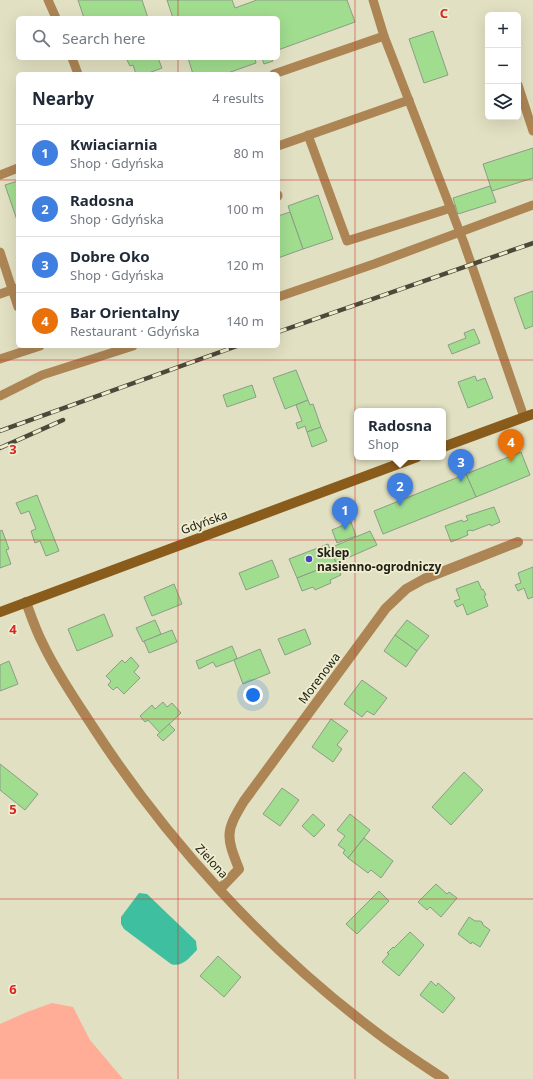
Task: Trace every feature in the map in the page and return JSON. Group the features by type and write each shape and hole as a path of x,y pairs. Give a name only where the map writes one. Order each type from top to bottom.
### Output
{"main road":[{"path":"446,446 528,416"},
{"name":"Gdyńska","path":"0,612 409,460"}],"street":[{"name":"Morenowa","path":"220,890 239,869 230,844 232,821 244,801 386,608 406,589 424,579 518,542"},
{"name":"Zielona","path":"26,602 43,646 107,748 159,819 220,890 272,943 328,994 372,1029 444,1079"}],"lane":[{"path":"48,0 55,16"},
{"path":"373,0 384,36 451,208 528,416"},
{"path":"280,72 384,36"},
{"path":"73,60 77,72"},
{"path":"521,94 533,131"},
{"path":"280,145 409,100"},
{"path":"308,135 347,241 451,208"},
{"path":"0,175 16,169"},
{"path":"280,295 374,264 533,205"},
{"path":"0,252 15,289 0,294"},
{"path":"0,359 31,348"},
{"path":"0,396 42,375 128,348"}],"shaded area":[{"path":"52,1003 73,1007 90,1040 123,1079 0,1079 0,1024"}],"water":[{"path":"139,893 147,894 196,941 197,950 189,959 179,964 171,964 124,929 121,924 121,917"}],"building":[{"path":"78,0 142,0 147,16 83,16"},
{"path":"167,0 232,0 235,8 257,0 347,0 355,22 280,49 280,16 172,16"},
{"path":"433,31 448,75 424,83 409,39"},
{"path":"127,60 159,60 162,68 151,72 135,72 133,65 130,66"},
{"path":"189,60 255,60 256,63 231,72 192,72"},
{"path":"263,60 273,60 273,61 264,64"},
{"path":"533,148 533,178 492,191 483,164"},
{"path":"16,182 16,217 5,185"},
{"path":"490,186 496,202 458,214 453,198"},
{"path":"318,195 333,239 303,249 288,206"},
{"path":"290,212 303,249 280,257 280,215"},
{"path":"533,291 533,326 525,329 514,298"},
{"path":"474,329 480,343 452,354 448,345 466,338 464,333"},
{"path":"296,370 308,400 285,409 273,378"},
{"path":"475,376 477,381 485,378 493,398 468,408 458,382"},
{"path":"252,385 256,397 227,407 223,395"},
{"path":"308,400 310,405 313,404 321,427 307,432 305,426 298,429 296,423 302,421 296,405"},
{"path":"321,427 327,441 312,447 307,432"},
{"path":"521,452 530,475 476,497 466,474"},
{"path":"466,474 476,497 383,534 374,511"},
{"path":"37,495 59,551 46,556 40,541 35,543 31,531 36,529 29,511 21,514 16,503"},
{"path":"494,507 500,522 491,526 490,524 472,531 467,531 468,535 451,542 445,526 462,520 463,522 468,520 466,516"},
{"path":"351,522 356,536 337,543 332,530"},
{"path":"2,530 9,549 6,550 11,564 0,568 0,531"},
{"path":"370,531 377,545 336,563 330,548"},
{"path":"328,544 336,563 297,578 289,559"},
{"path":"272,560 279,577 246,590 239,573"},
{"path":"336,563 341,575 330,580 331,583 315,590 313,587 302,591 297,578"},
{"path":"533,567 533,597 528,599 524,588 518,591 515,585 521,583 518,573"},
{"path":"478,581 486,595 484,596 488,606 467,615 463,604 457,607 454,601 460,599 456,589"},
{"path":"174,584 182,604 152,616 144,597"},
{"path":"104,614 113,636 77,651 68,629"},
{"path":"155,620 161,634 143,642 136,628"},
{"path":"407,620 429,636 417,651 395,635"},
{"path":"305,629 311,644 285,655 278,639"},
{"path":"172,630 177,642 149,653 144,641"},
{"path":"395,635 417,651 406,667 384,651"},
{"path":"232,646 237,658 216,667 213,662 199,669 196,661"},
{"path":"260,649 270,673 243,684 234,660"},
{"path":"131,657 139,666 134,672 140,678 124,694 117,687 113,690 108,685 111,681 106,676 122,660 125,663"},
{"path":"9,661 18,684 0,691 0,665"},
{"path":"362,680 387,698 374,715 367,711 362,717 344,704"},
{"path":"163,702 167,707 172,703 181,713 160,733 148,720 145,722 140,716 152,705 155,709"},
{"path":"331,719 348,731 337,745 342,749 333,762 312,747"},
{"path":"169,724 175,730 163,741 157,735"},
{"path":"0,764 38,794 25,810 0,790"},
{"path":"464,772 483,790 451,825 432,807"},
{"path":"282,788 299,800 280,826 263,814"},
{"path":"313,814 325,825 314,837 302,826"},
{"path":"350,814 370,830 348,858 343,853 345,850 338,845 345,836 337,830"},
{"path":"364,838 393,861 381,878 371,870 368,873 348,858"},
{"path":"436,884 447,894 449,892 457,898 441,917 430,907 427,910 418,902"},
{"path":"379,891 389,901 357,934 346,924"},
{"path":"469,917 475,921 482,922 483,925 490,930 480,947 472,942 471,944 458,934"},
{"path":"410,932 424,945 399,976 382,962 389,954 387,953"},
{"path":"218,956 241,977 224,997 200,976"},
{"path":"431,981 436,986 438,983 455,998 443,1013 420,995"}],"railway":[{"path":"280,331 533,243"},
{"path":"0,431 231,348"},
{"path":"0,448 63,420"}],"place":[{"name":"Bar Orientalny","path":"511,462"},
{"name":"Dobre Oko","path":"461,482"},
{"name":"Radosna","path":"400,506"},
{"name":"Kwiaciarnia","path":"345,530"},
{"name":"Sklep nasienno-ogrodniczy","path":"309,559"}]}
